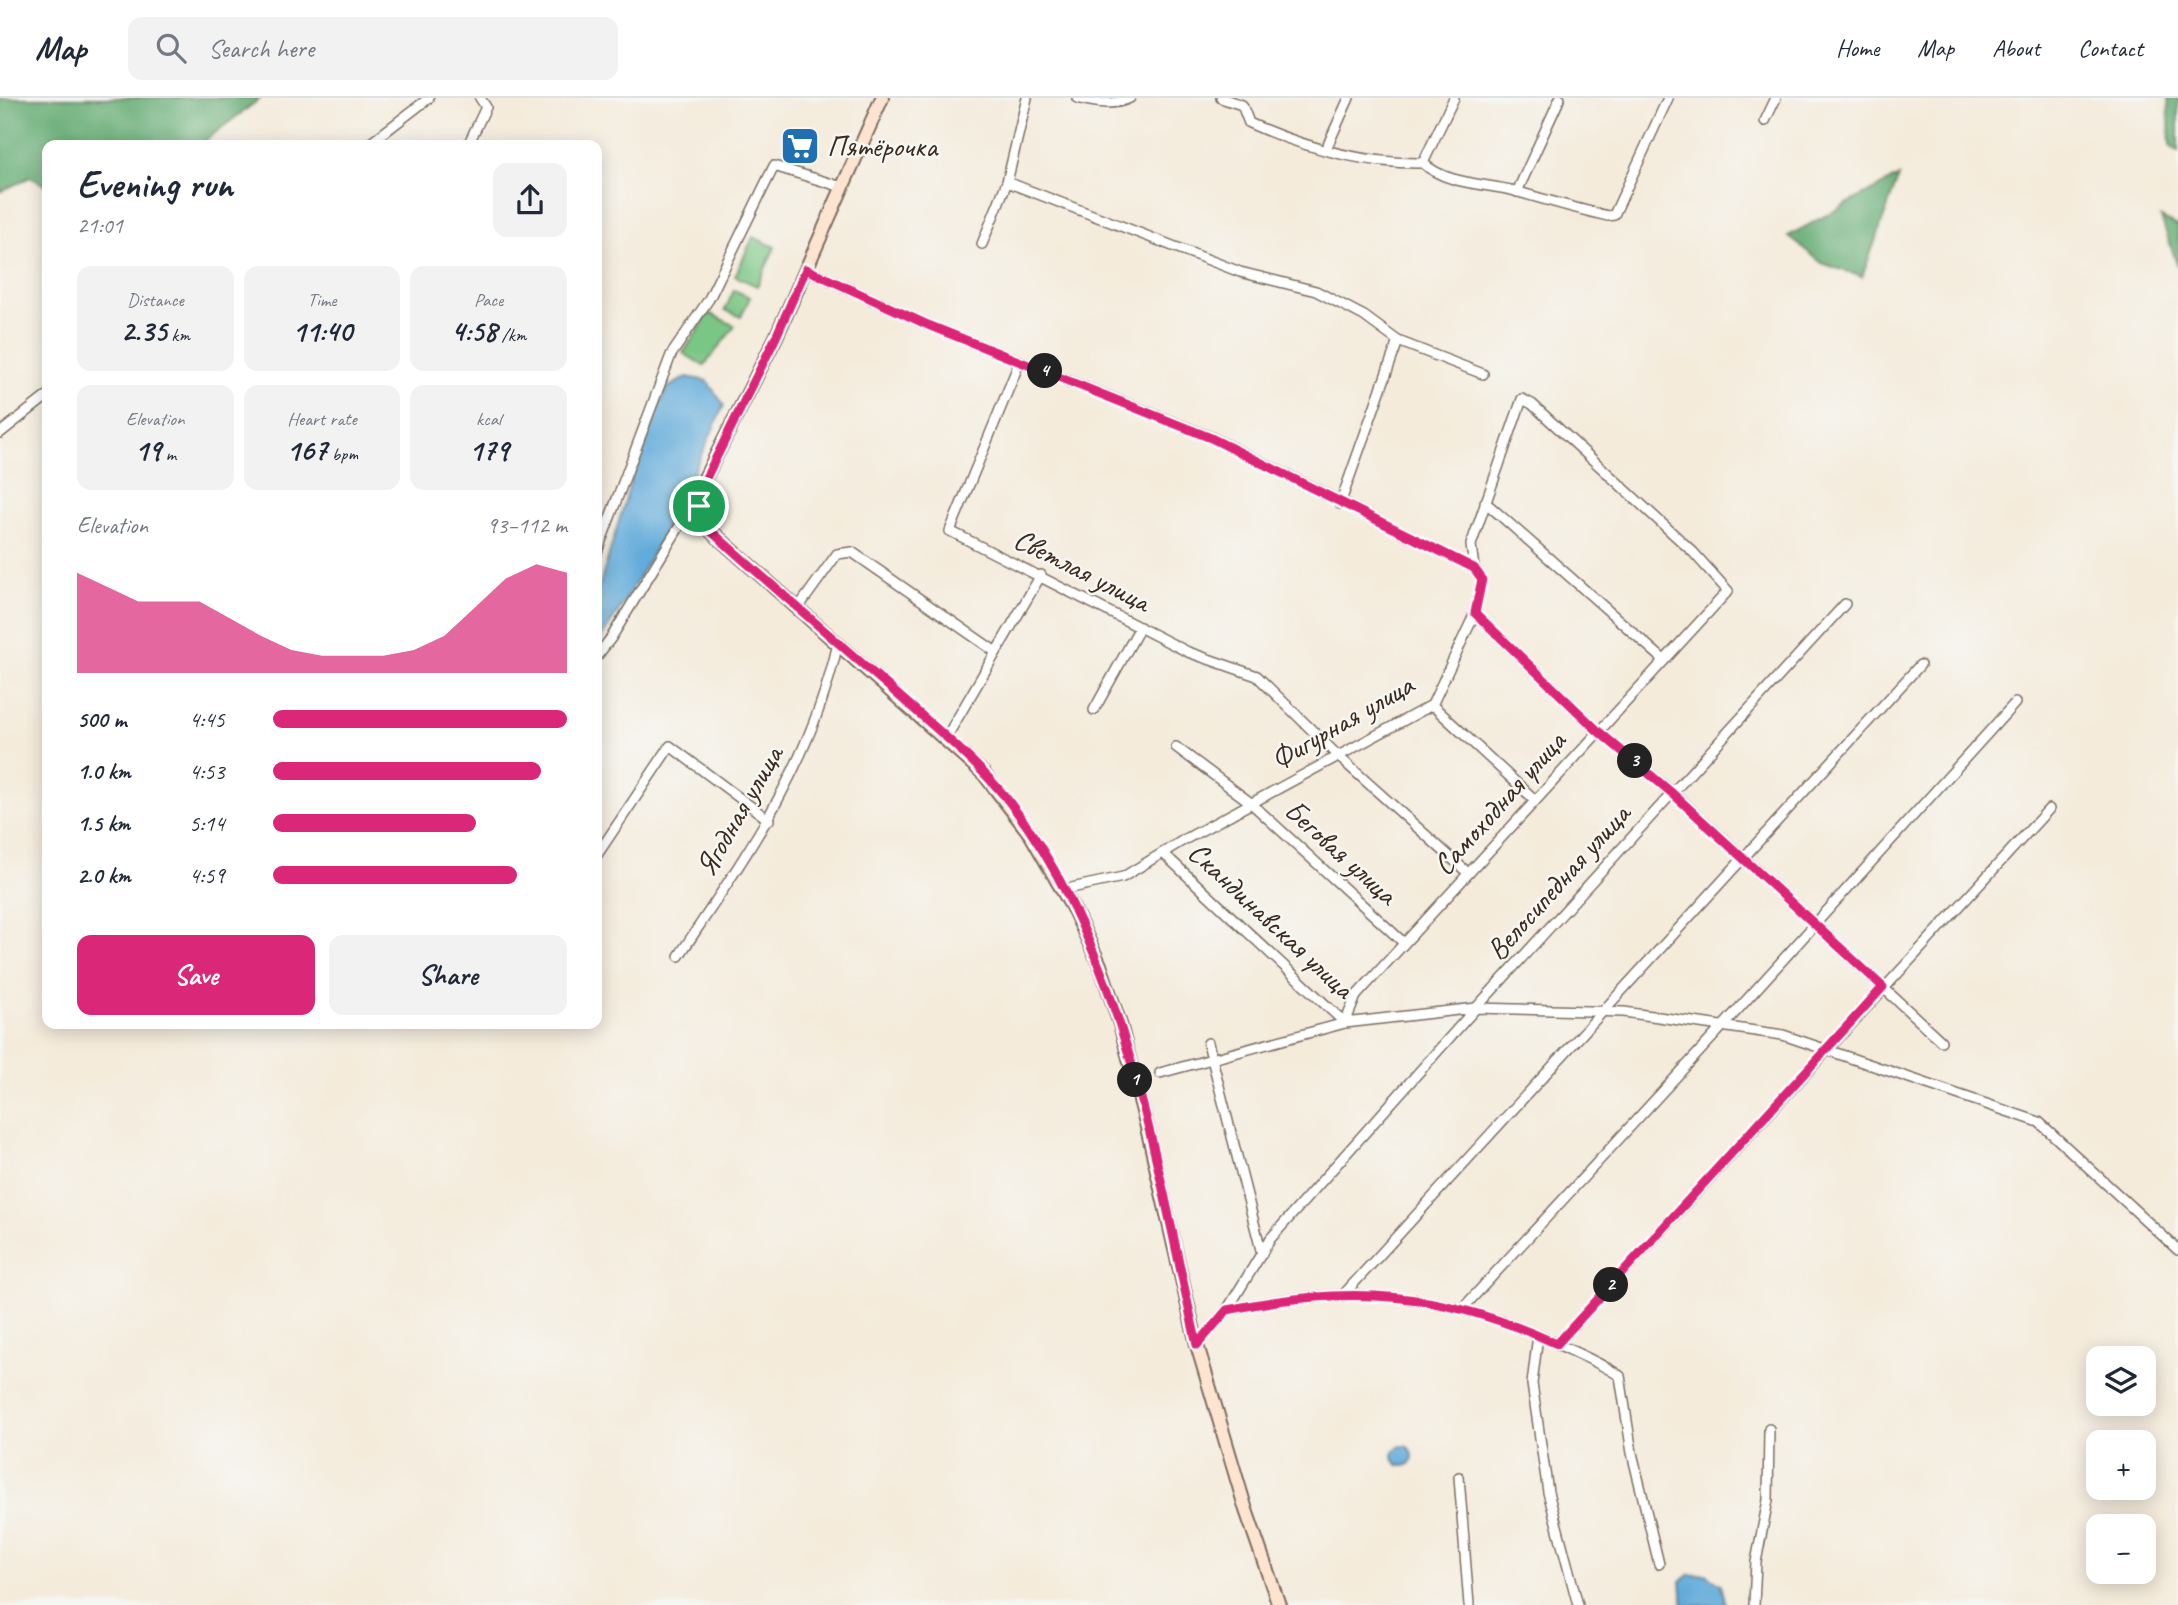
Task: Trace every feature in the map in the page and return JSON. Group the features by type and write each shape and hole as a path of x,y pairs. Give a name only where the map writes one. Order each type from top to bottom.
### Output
{"street":[{"path":"374,140 429,98"},
{"path":"470,140 486,107 480,98"},
{"path":"883,98 776,337 706,476 699,495 699,506 712,532 946,738 1007,800 1031,835 1087,935 1111,994 1146,1123 1197,1345 1246,1510 1279,1605"},
{"path":"982,244 1007,182 1027,98"},
{"path":"1077,98 1094,103 1120,103 1130,98"},
{"path":"1221,98 1243,102 1249,123 1280,136 1387,162 1423,163 1434,173 1461,181 1517,192 1608,216 1614,215 1668,98"},
{"path":"1326,149 1349,98"},
{"path":"1423,163 1454,98"},
{"path":"1517,192 1560,98"},
{"path":"1765,121 1776,98"},
{"path":"602,539 671,355 709,299 774,166 842,187"},
{"path":"1007,182 1240,272 1316,291 1364,316 1398,341 1483,374"},
{"path":"806,269 928,325 1211,438 1474,568"},
{"path":"1340,504 1398,341"},
{"name":"Светлая улица","path":"1020,361 950,531 1188,652 1257,676 1338,756 1468,873"},
{"name":"Фигурная улица","path":"1062,890 1123,877 1251,803 1432,705 1475,613 1482,579 1474,568 1471,545 1522,399 1532,404 1693,552 1728,592"},
{"path":"0,433 42,400"},
{"path":"1485,502 1664,660"},
{"path":"602,650 687,514 699,506"},
{"path":"798,608 836,554 852,552 996,652"},
{"path":"946,738 1041,575"},
{"name":"Самоходная улица","path":"1345,1023 1356,996 1728,592"},
{"name":"Велосипедная улица","path":"1197,1345 1227,1310 1271,1238 1476,1008 1846,604"},
{"path":"1475,613 1598,731 1672,793 1941,1041"},
{"path":"1094,710 1140,627"},
{"name":"Ягодная улица","path":"680,956 769,820 828,689 838,643"},
{"path":"1344,1294 1920,665"},
{"path":"1463,1308 2015,703"},
{"path":"1432,705 1535,800"},
{"path":"602,848 670,746 769,820"},
{"name":"Беговая улица","path":"1176,747 1251,803 1404,943"},
{"path":"1557,1344 2049,809"},
{"name":"Скандинавская улица","path":"1163,853 1345,1023"},
{"path":"1160,1073 1345,1023 1476,1008 1604,1011 1783,1035 2039,1122 2178,1250"},
{"path":"1208,1043 1262,1254"},
{"path":"1227,1310 1262,1302 1344,1294 1385,1295 1463,1308 1538,1335 1620,1376 1632,1453 1659,1564"},
{"path":"1538,1335 1532,1384 1548,1492 1578,1605"},
{"path":"1754,1605 1756,1562 1768,1500 1769,1429"},
{"path":"1459,1477 1469,1605"}],"green space":[{"path":"0,98 261,98 206,140 42,140 42,183 30,177 0,192"},
{"path":"2168,98 2178,98 2178,152 2170,146"},
{"path":"1899,176 1862,277 1822,263 1788,236"},
{"path":"2161,218 2178,226 2178,267"},
{"path":"753,237 775,247 757,286 735,276"},
{"path":"734,290 750,297 741,317 725,310"},
{"path":"709,313 735,326 704,366 683,353"}],"water":[{"path":"687,377 707,381 724,405 650,557 602,637 602,577 639,454 667,388"},
{"path":"1403,1446 1410,1449 1413,1456 1410,1463 1403,1466 1396,1463 1393,1456 1396,1449"},
{"path":"1706,1574 1721,1584 1726,1605 1683,1605 1681,1581 1689,1575"}],"place":[{"name":"Пятёрочка","path":"800,146"}],"route":[{"path":"806,269 928,325 1211,438 1474,568 1482,579 1475,613 1598,731 1672,793 1883,987 1557,1344 1468,1308 1385,1295 1336,1293 1262,1302 1227,1310 1197,1345 1146,1123 1111,994 1087,935 1031,835 1007,800 984,774 712,532 702,517 699,506 699,495 706,476 776,337 806,269"}]}
